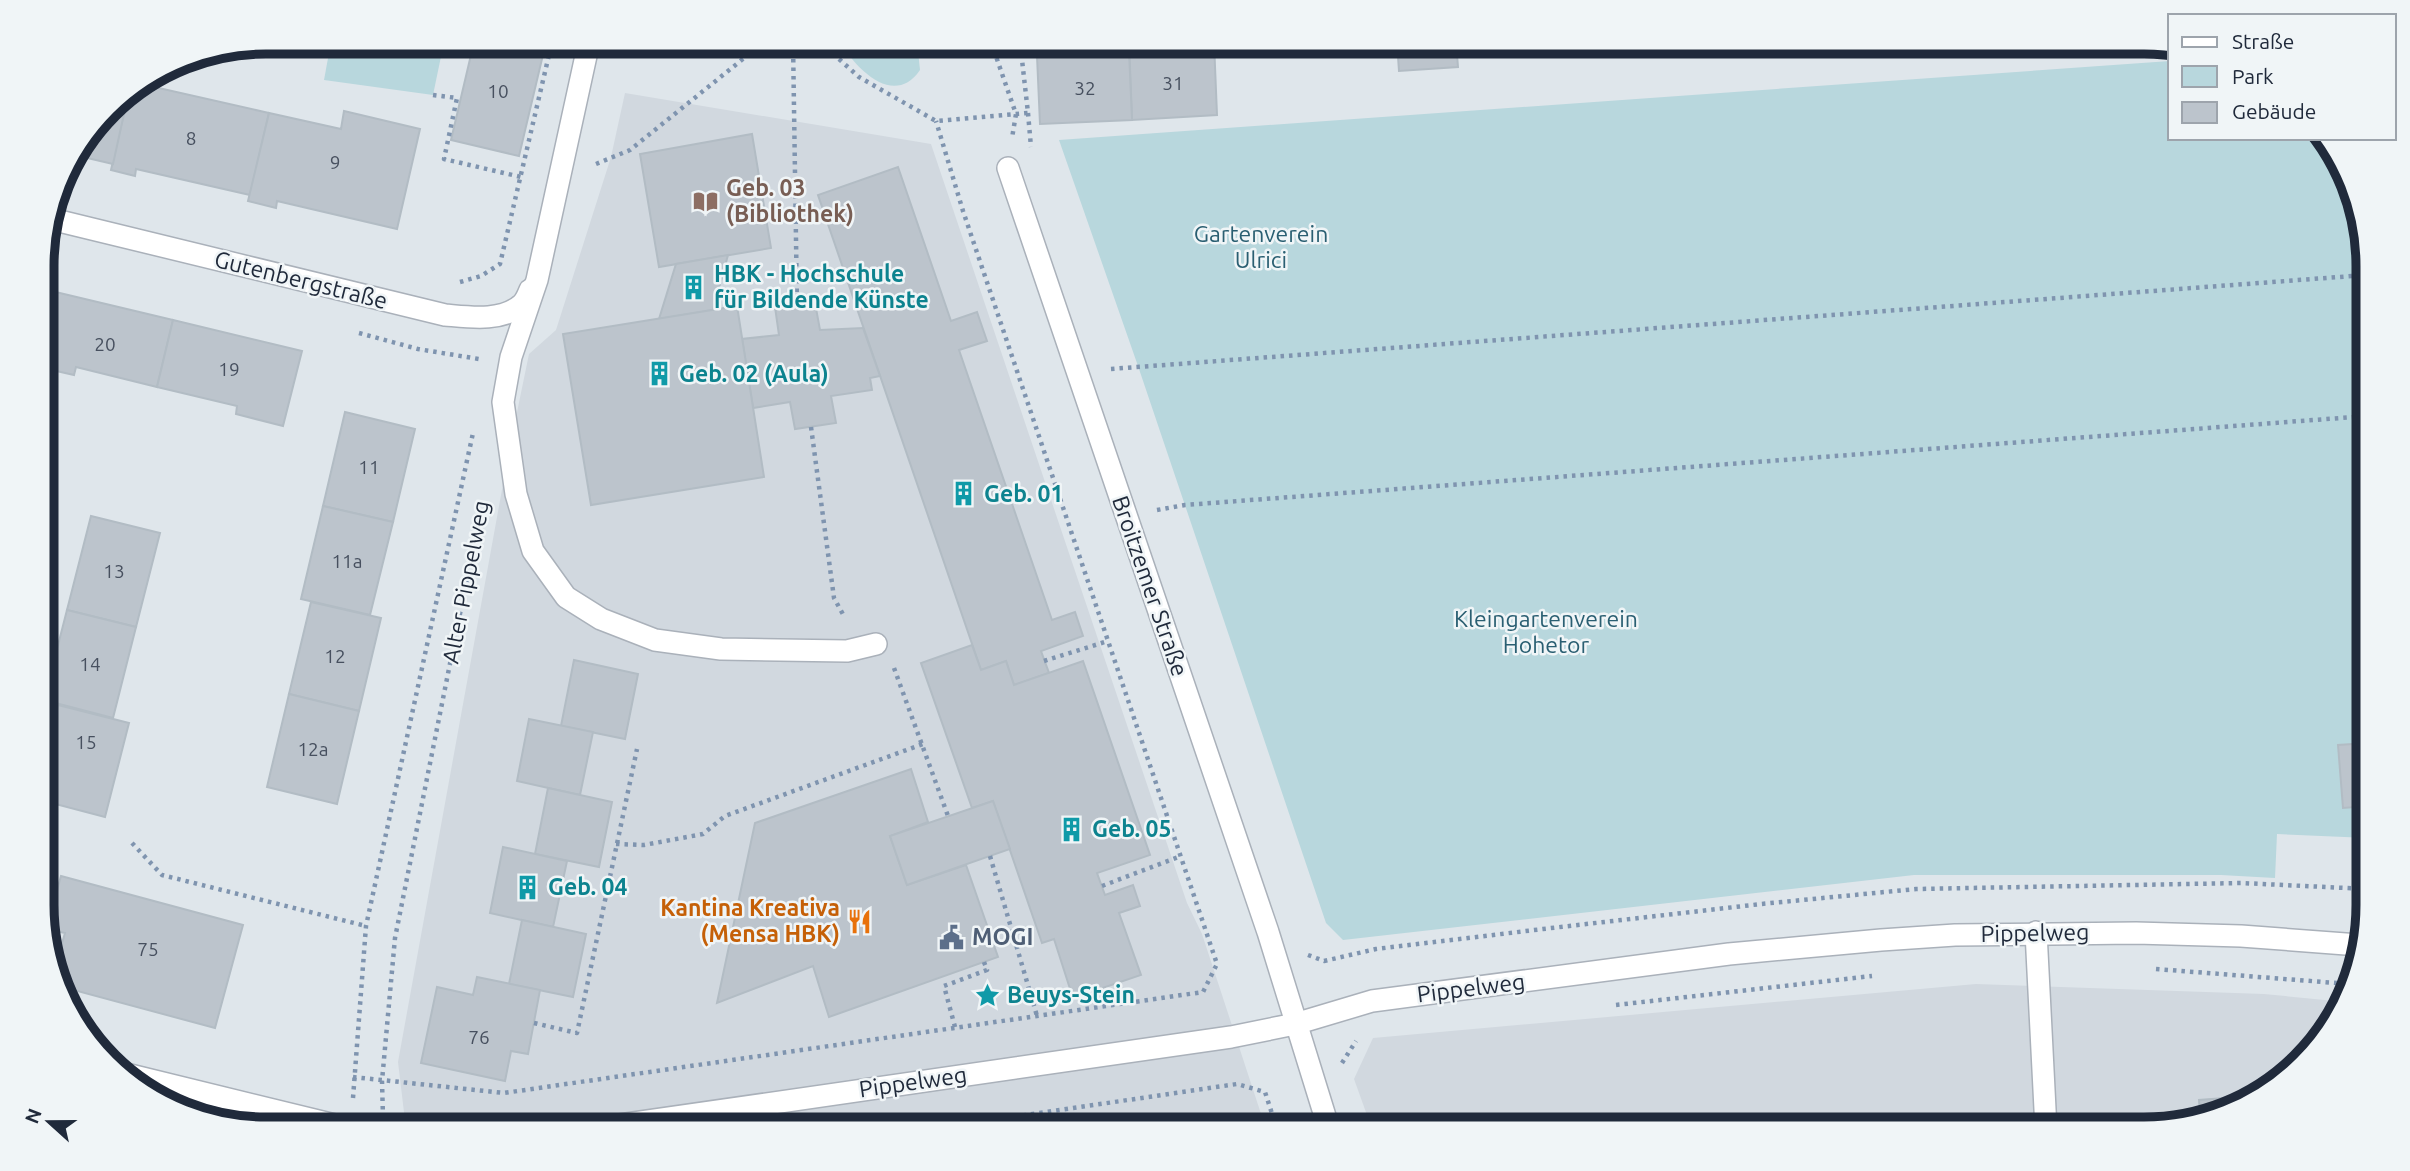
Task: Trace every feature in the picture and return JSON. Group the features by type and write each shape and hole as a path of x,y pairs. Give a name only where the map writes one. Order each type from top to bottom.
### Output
{"street":[{"path":"586,54 537,280 512,357 503,402 516,494 533,551 566,597 601,619 655,640 721,649 847,651 876,644"},
{"name":"Broitzemer Straße","path":"1008,168 1272,945 1325,1116"},
{"name":"Gutenbergstraße","path":"59,221 445,315 500,315 522,304 537,280"},
{"path":"2036,932 2045,1116"},
{"name":"Pippelweg","path":"677,1117 1231,1037 1295,1024 1373,1001 1729,954 1955,934 2036,932 2241,936 2352,944"},
{"path":"146,1079 302,1117"}],"path":[{"path":"457,283 481,276 500,264 549,54"},
{"path":"596,163 631,150 749,54"},
{"path":"793,54 797,305"},
{"path":"833,54 859,77 936,121 1028,113 1021,54"},
{"path":"995,54 1016,114 1008,168"},
{"path":"433,95 457,98 444,159 521,177"},
{"path":"353,1077 504,1093 1203,992 1217,964 963,211 936,121"},
{"path":"1138,366 2356,276"},
{"path":"359,333 418,349 489,360"},
{"path":"1185,505 2356,417"},
{"path":"352,1103 366,926 476,421"},
{"name":"Alter Pippelweg","path":"383,1117 382,1081 396,937 484,495"},
{"path":"1044,661 1108,641"},
{"path":"617,844 644,845 703,834 725,816 923,744"},
{"path":"534,1023 577,1033 637,749"},
{"path":"132,843 162,875 366,926"},
{"path":"990,856 1037,1016"},
{"path":"1102,886 1181,856"},
{"path":"1305,954 1324,961 1376,949 1761,904 1916,889 2241,883 2356,888"},
{"path":"955,1027 944,986 987,970 984,962"},
{"path":"2148,968 2341,983"},
{"path":"1608,1005 1884,974"},
{"path":"1340,1067 1355,1042 1364,1033"},
{"path":"1011,1117 1237,1084 1265,1092 1273,1116"}],"shaded area":[{"path":"625,93 931,144 1187,903 1202,934 1262,1116 405,1117 398,1062 529,354 556,330 611,157"},
{"path":"1976,984 2264,994 2332,1001 2312,1034 2283,1064 2261,1081 2212,1105 2185,1113 2157,1116 1367,1116 1354,1079 1373,1038"}],"green space":[{"path":"329,54 442,54 433,95 324,80"},
{"path":"848,54 918,54 920,70 910,81 887,85 865,73"},
{"name":"Kleingartenverein Hohetor","path":"2168,61 2168,140 2314,140 2340,185 2349,212 2356,267 2356,837 2277,834 2275,878 2221,875 1914,875 1343,940 1326,923 1059,140"}],"building":[{"path":"471,54 543,54 519,156 451,140"},
{"path":"1129,54 1214,54 1217,115 1132,120"},
{"path":"1129,54 1132,120 1040,124 1037,56"},
{"path":"1398,54 1457,54 1458,67 1399,71"},
{"path":"154,87 269,113 250,195 136,169 135,176 111,170 125,109"},
{"path":"125,109 113,164 85,157 98,137"},
{"path":"344,111 420,129 397,229 277,201 276,208 248,201 269,113 341,129"},
{"name":"Geb. 03 (Bibliothek)","path":"752,134 771,248 659,267 640,154"},
{"name":"Geb. 01","path":"898,167 951,321 977,312 987,341 959,350 1052,620 1075,612 1083,636 1041,651 1049,673 1014,685 1006,661 981,670 818,195"},
{"name":"HBK - Hochschule für Bildende Künste","path":"728,255 713,310 659,319 676,264"},
{"path":"55,292 173,320 157,387 76,367 74,375 55,371"},
{"path":"815,303 820,330 863,328 880,376 870,378 872,390 831,396 836,423 795,429 790,402 753,408 742,339 779,335 775,307"},
{"name":"Geb. 02 (Aula)","path":"737,306 764,477 591,505 563,334"},
{"path":"173,320 302,351 283,426 236,414 237,406 157,387"},
{"path":"345,412 415,429 393,522 323,506"},
{"path":"323,506 393,522 370,615 301,599"},
{"path":"91,516 160,533 136,627 67,610"},
{"path":"311,602 381,618 359,711 289,694"},
{"path":"67,610 136,627 113,718 54,703 54,659"},
{"name":"Geb. 05","path":"972,645 981,670 1006,661 1014,685 1083,661 1150,855 1097,873 1105,895 1133,885 1140,906 1119,913 1141,975 1073,998 1054,939 1042,943 993,801 972,808 921,663"},
{"path":"574,660 638,674 625,739 561,726"},
{"path":"289,694 359,711 337,804 267,787"},
{"path":"58,705 129,723 105,817 54,804 54,720"},
{"path":"529,719 593,732 580,795 517,781"},
{"path":"2356,744 2356,807 2343,808 2338,745"},
{"name":"Kantina Kreativa (Mensa HBK)","path":"911,769 928,822 890,836 907,885 966,865 998,957 829,1017 813,966 717,1003 755,823"},
{"path":"548,788 612,802 599,867 535,854"},
{"path":"993,801 1010,849 907,885 890,836"},
{"name":"Geb. 04","path":"503,847 567,861 553,927 490,913"},
{"path":"61,876 243,925 215,1028 72,990 61,959 60,952 65,933 56,931 54,901"},
{"path":"522,920 586,934 573,997 509,984"},
{"path":"477,977 540,990 528,1054 511,1051 505,1081 421,1063 437,987 473,995"},
{"path":"2230,1098 2200,1109 2199,1100"}],"place":[{"name":"Geb. 03 (Bibliothek)","path":"706,201"},
{"name":"HBK - Hochschule für Bildende Künste","path":"694,287"},
{"name":"Geb. 02 (Aula)","path":"659,374"},
{"name":"Geb. 01","path":"964,494"},
{"name":"Geb. 05","path":"1072,829"},
{"name":"Geb. 04","path":"528,887"},
{"name":"Kantina Kreativa (Mensa HBK)","path":"860,921"},
{"name":"MOGI","path":"952,937"},
{"name":"Beuys-Stein","path":"987,995"}],"park label":[{"name":"Gartenverein Ulrici","path":"1261,247"}]}
